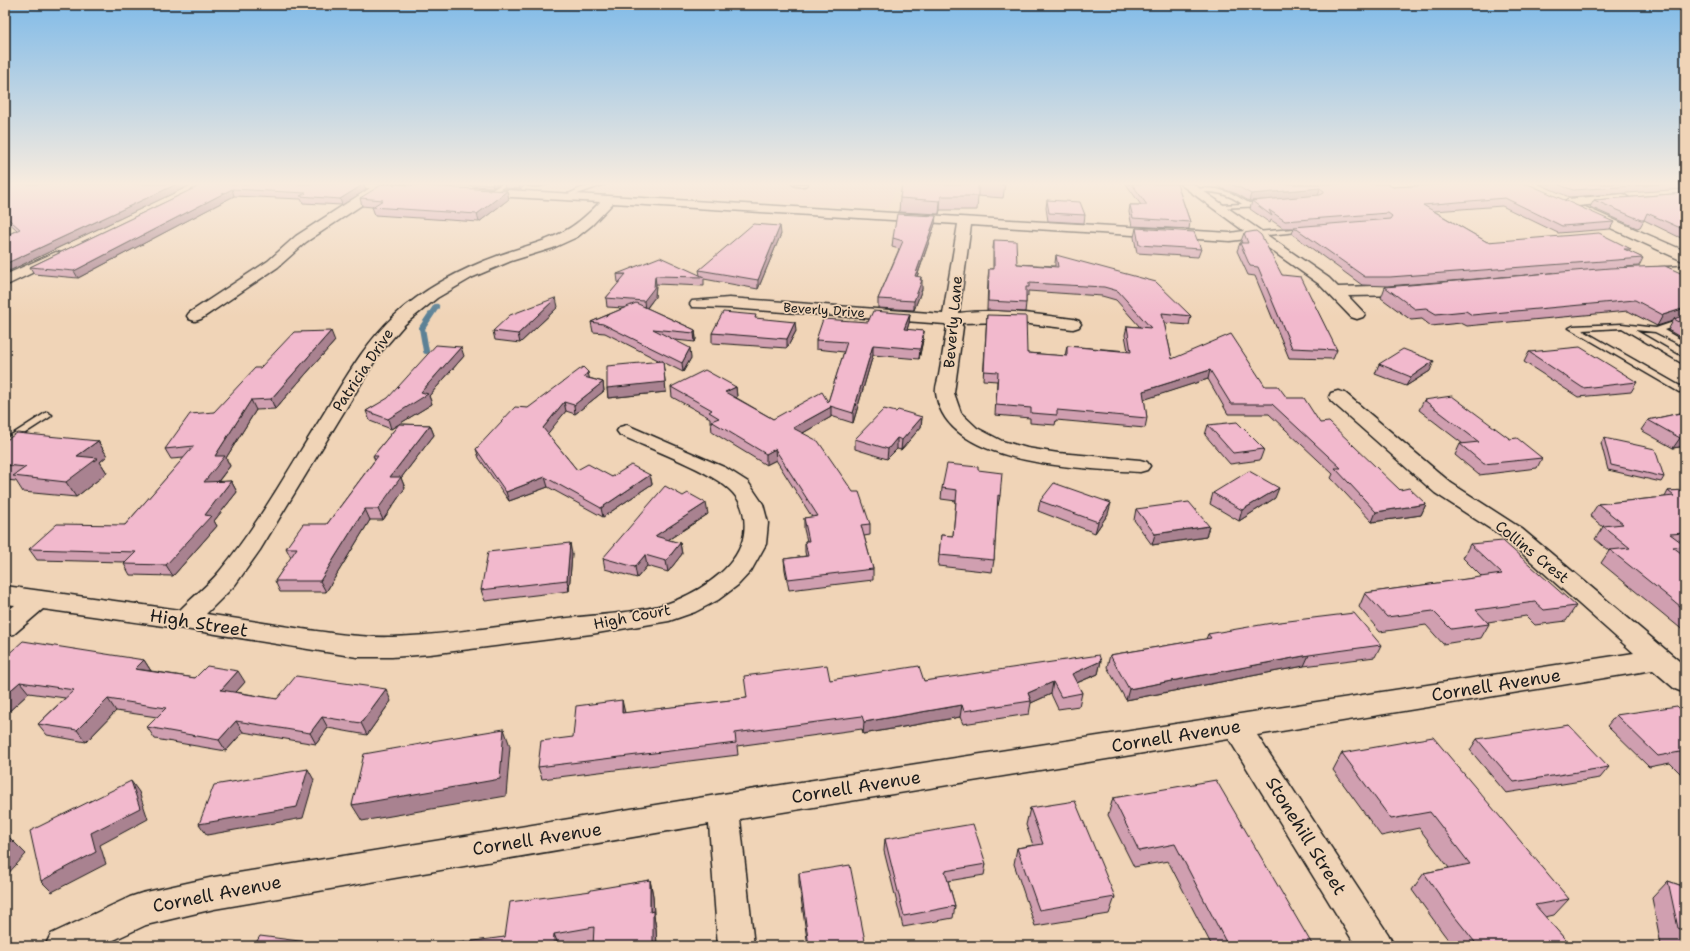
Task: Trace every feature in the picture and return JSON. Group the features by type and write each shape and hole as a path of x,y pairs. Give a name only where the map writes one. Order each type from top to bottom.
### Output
{"street":[{"path":"195,316 273,264 301,239 318,228"},
{"name":"Patricia Drive","path":"185,620 226,579 252,545 371,352 390,328 416,305 460,278 485,266 554,243 573,234 580,228"},
{"name":"Beverly Lane","path":"964,228 950,319 955,327 945,394 952,416 961,427 994,445 1016,452 1041,457 1140,466"},
{"path":"1096,228 1230,237 1256,234"},
{"path":"1249,228 1324,281 1356,314"},
{"path":"1623,228 1685,257"},
{"path":"5,281 69,250"},
{"path":"1635,272 1685,270"},
{"path":"1333,290 1387,292 1428,289"},
{"name":"Beverly Drive","path":"698,304 729,303 950,319 972,316 1043,320 1073,324"},
{"name":"Collins Crest","path":"1338,397 1443,488 1514,534 1685,682"},
{"name":"High Court","path":"392,647 591,625 660,615 686,606 709,594 729,579 743,564 754,544 757,523 752,504 740,487 719,472 627,431"},
{"name":"High Street","path":"5,595 185,620 357,647 392,647"},
{"path":"5,627 39,599"},
{"name":"Cornell Avenue","path":"63,946 142,909 214,893 723,808 1659,659"},
{"name":"Stonehill Street","path":"1236,726 1376,946"},
{"path":"723,808 736,946"}],"lane":[{"path":"1256,234 1317,229"},
{"path":"1657,330 1685,320"},
{"path":"1622,326 1685,362"},
{"path":"1685,345 1657,330 1622,326 1573,328 1678,389 1685,388"},
{"path":"5,443 47,415"}],"building":[{"path":"82,228 5,264 5,236 20,229"},
{"path":"110,228 156,228 74,271 30,267"},
{"path":"748,228 779,228 758,280 699,270"},
{"path":"895,228 932,228 915,276 921,277 920,280 922,280 914,301 878,299 903,241 893,238"},
{"path":"1136,228 1194,232 1201,249 1139,245"},
{"path":"1296,228 1463,228 1487,242 1599,233 1631,249 1624,249 1643,258 1390,277 1365,277"},
{"path":"1256,231 1261,235 1282,275 1301,277 1337,350 1292,348 1258,267 1250,266 1240,243 1248,243 1244,233"},
{"path":"994,240 1016,241 1017,264 1058,267 1056,255 1156,282 1191,316 1162,313 1172,359 1231,334 1265,386 1278,386 1287,398 1304,398 1320,423 1329,422 1400,490 1409,488 1426,504 1376,512 1335,468 1341,468 1272,404 1231,404 1210,370 1143,391 1147,418 1057,410 1057,415 1031,413 1031,408 996,405 998,372 984,371 987,315 1026,316 1027,353 1067,356 1067,346 1131,352 1127,326 1151,328 1118,291 1104,287 1029,283 1029,287 1026,287 1026,303 988,301 989,269 994,269"},
{"path":"660,257 704,277 655,276 654,288 644,301 606,298 626,274 617,274"},
{"path":"1665,266 1685,275 1685,308 1663,315 1635,300 1472,315 1466,311 1436,314 1426,308 1415,309 1385,287 1610,268"},
{"path":"555,298 518,334 493,331 510,315"},
{"path":"636,303 695,330 694,333 653,329 690,348 682,363 603,324 591,322"},
{"path":"873,311 910,314 904,329 924,331 920,349 873,345 853,413 830,406 831,407 793,428 818,441 853,492 859,492 870,524 861,525 873,569 788,579 784,559 808,556 805,541 809,541 804,518 818,516 775,449 766,454 711,421 719,418 709,412 712,410 671,387 705,370 736,387 725,392 773,419 822,392 828,402 847,342 816,340 823,319 868,322"},
{"path":"723,312 756,315 755,318 795,322 787,339 712,333"},
{"path":"1685,315 1685,325 1674,319"},
{"path":"331,331 271,399 251,400 215,456 225,456 204,482 231,481 205,515 211,516 166,565 124,564 136,552 29,549 57,524 125,525 194,446 165,449 190,414 214,412 255,368 260,368 294,332"},
{"path":"436,345 461,347 421,392 428,394 388,419 366,411 388,398"},
{"path":"1580,347 1637,382 1583,388 1529,352"},
{"path":"1403,349 1434,361 1411,377 1379,364"},
{"path":"663,361 665,382 607,388 607,366"},
{"path":"583,367 588,372 584,377 603,382 574,405 564,402 543,428 577,470 588,464 612,477 631,465 650,475 601,508 545,477 506,492 476,449 515,407 528,408"},
{"path":"1452,396 1510,439 1517,438 1542,458 1484,464 1460,444 1479,442 1424,400"},
{"path":"884,409 896,412 898,410 922,417 902,440 897,438 888,449 855,439"},
{"path":"1685,412 1685,437 1680,438 1648,420"},
{"path":"1237,422 1264,449 1233,453 1208,425"},
{"path":"399,424 430,425 390,477 401,477 378,509 365,509 320,581 275,581 297,548 286,548 303,524 327,524 378,456 373,456"},
{"path":"17,433 98,441 77,456 98,458 66,482 13,476 26,467 5,465 5,441"},
{"path":"1604,438 1655,449 1664,477 1611,465"},
{"path":"947,464 978,467 978,470 1002,473 1000,496 998,495 994,560 939,555 941,535 953,536 957,490 942,488"},
{"path":"1249,471 1279,488 1242,510 1213,493"},
{"path":"1054,483 1111,503 1098,522 1040,501"},
{"path":"665,486 683,496 688,493 706,503 655,536 680,543 666,561 645,555 635,567 603,558"},
{"path":"1685,490 1685,533 1670,534 1685,545 1673,547 1685,556 1685,610 1610,550 1630,548 1603,526 1623,524 1598,504 1674,496 1668,491"},
{"path":"1189,502 1209,526 1155,534 1136,509"},
{"path":"1503,541 1576,606 1544,610 1535,602 1476,610 1489,624 1451,629 1433,611 1387,617 1365,593 1502,574 1470,544"},
{"path":"570,543 567,580 481,590 488,552"},
{"path":"1354,613 1381,645 1309,655 1129,689 1110,655 1211,638 1208,634 1272,623"},
{"path":"23,641 144,660 135,669 195,678 207,666 238,671 221,690 277,699 296,676 386,689 361,723 322,717 310,733 236,721 219,740 147,727 166,708 108,699 77,730 38,724 74,690 20,682 5,695 5,657"},
{"path":"1099,655 1101,661 1072,674 1082,693 1061,697 1053,682 1028,693 1031,701 964,711 962,705 864,722 862,716 735,733 736,743 538,767 541,741 573,737 576,706 622,700 622,713 747,698 744,676 827,665 830,680 919,666 924,681"},
{"path":"1677,706 1685,714 1685,757 1680,752 1658,756 1616,715"},
{"path":"1569,725 1609,767 1514,782 1477,739"},
{"path":"504,729 500,779 352,805 364,754"},
{"path":"1433,737 1569,899 1535,905 1571,946 1478,946 1455,917 1424,873 1470,864 1430,812 1391,819 1342,753"},
{"path":"308,769 297,807 199,824 214,785"},
{"path":"1216,780 1313,946 1228,946 1175,844 1139,851 1113,798"},
{"path":"131,781 140,808 91,833 96,852 41,881 30,831"},
{"path":"1075,801 1115,897 1039,910 1017,848 1043,844 1030,808"},
{"path":"973,824 986,864 945,871 955,906 904,916 885,839"},
{"path":"5,837 10,838 5,843"},
{"path":"850,865 866,946 809,946 799,873"},
{"path":"650,880 650,912 653,911 653,946 593,946 594,927 554,934 553,946 457,946 458,943 505,937 510,902 591,891"},
{"path":"1668,881 1685,887 1685,931 1678,928"},
{"path":"260,936 323,944 322,946 254,946"}],"waterway":[{"path":"426,351 422,328 436,307"}]}
